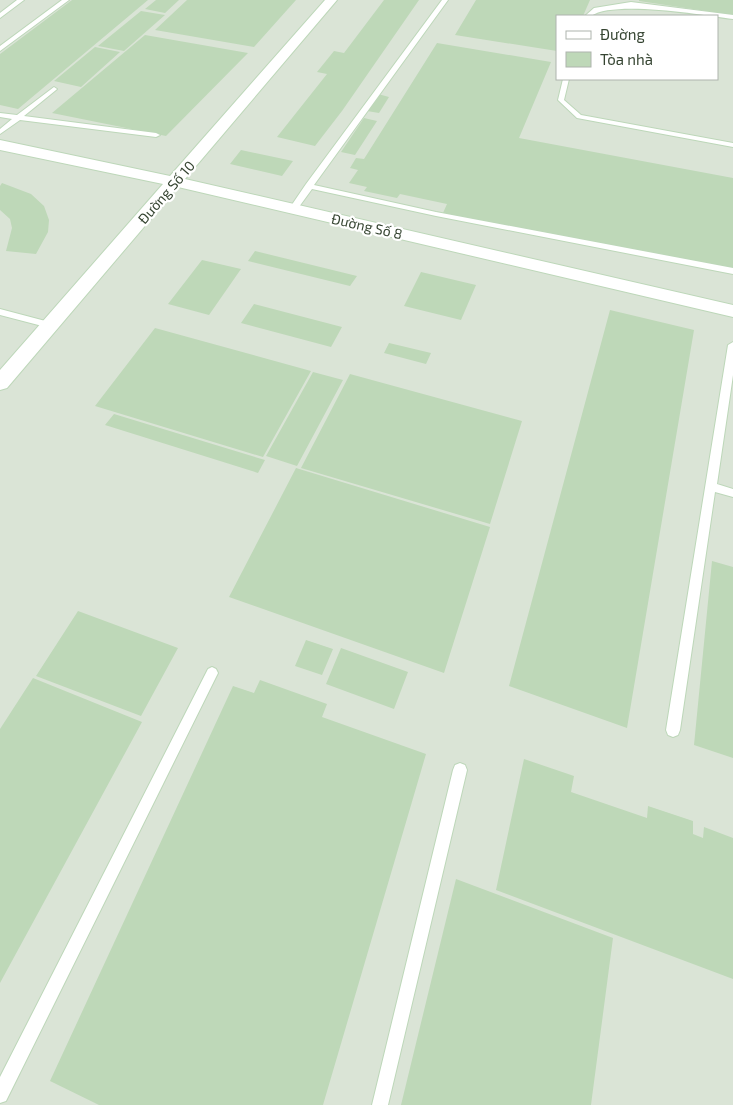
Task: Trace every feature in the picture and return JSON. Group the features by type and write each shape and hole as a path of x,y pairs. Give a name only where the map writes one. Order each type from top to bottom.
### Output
{"street":[{"name":"Đường Số 10","path":"0,383 331,0"},
{"name":"Đường Số 8","path":"0,145 175,182 733,311"}],"lane":[{"path":"0,16 21,0"},
{"path":"0,49 66,0"},
{"path":"292,209 445,0"},
{"path":"589,15 596,9 631,4 717,15"},
{"path":"718,15 733,17"},
{"path":"566,80 561,100 579,117 733,144"},
{"path":"0,132 54,89"},
{"path":"0,115 156,135"},
{"path":"309,186 436,214 733,272"},
{"path":"0,312 50,325"},
{"path":"673,730 733,345"},
{"path":"712,487 733,493"},
{"path":"0,1095 212,673"},
{"path":"380,1105 460,770"}],"shaded area":[{"path":"0,0 733,0 733,1105 0,1105"}],"building":[{"path":"72,0 148,0 18,109 0,105 0,54"},
{"path":"156,0 179,0 165,13 145,9"},
{"path":"187,0 296,0 254,47 155,30"},
{"path":"384,0 419,0 342,111 315,146 277,137 327,74 317,72 334,51 344,53"},
{"path":"476,0 590,0 583,15 556,15 556,51 455,35"},
{"path":"733,0 733,15 639,1"},
{"path":"141,11 165,15 124,51 98,46"},
{"path":"145,35 248,53 166,136 52,113"},
{"path":"437,43 551,62 519,138 733,178 733,274 443,213 447,204 400,194 397,198 364,191 367,187 349,183 358,170 350,168 356,158 364,159"},
{"path":"95,47 120,52 81,87 54,81"},
{"path":"378,94 389,97 379,113 367,111"},
{"path":"364,118 377,121 355,155 341,152"},
{"path":"241,150 293,161 282,176 230,164"},
{"path":"2,183 31,194 44,206 49,220 48,232 36,254 6,251 12,228 10,219 0,210 0,186"},
{"path":"255,251 357,276 350,286 248,261"},
{"path":"202,260 241,269 209,315 168,304"},
{"path":"421,272 476,285 461,320 404,306"},
{"path":"254,304 342,327 331,347 241,323"},
{"path":"610,310 694,330 627,728 509,686"},
{"path":"155,328 311,371 263,457 95,406"},
{"path":"389,343 431,353 426,364 384,353"},
{"path":"313,372 343,380 297,466 266,456"},
{"path":"350,374 522,421 490,524 301,468"},
{"path":"114,414 265,460 258,473 105,425"},
{"path":"296,468 490,527 444,673 229,597"},
{"path":"712,561 733,567 733,758 694,745"},
{"path":"78,611 178,648 141,716 36,676"},
{"path":"306,640 333,649 322,675 295,666"},
{"path":"341,648 408,672 394,709 326,684"},
{"path":"33,678 142,722 0,983 0,729"},
{"path":"260,680 327,704 322,717 426,754 323,1105 99,1105 50,1081 233,686 254,693"},
{"path":"524,759 574,776 571,792 647,818 648,806 693,821 693,834 703,838 704,827 733,838 733,979 496,890"},
{"path":"456,879 613,938 591,1105 401,1105"}]}
